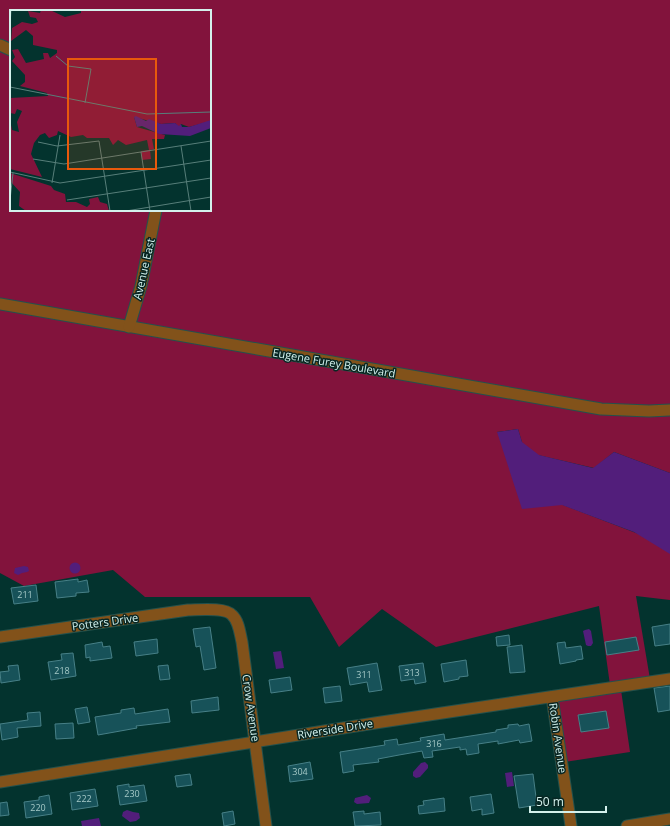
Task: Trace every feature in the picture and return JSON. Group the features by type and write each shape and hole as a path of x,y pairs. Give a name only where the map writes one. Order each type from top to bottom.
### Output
{"street":[{"path":"0,45 10,50"},
{"name":"Avenue East","path":"129,327 141,286 156,211"},
{"name":"Eugene Furey Boulevard","path":"0,304 601,409 649,411 670,410"},
{"name":"Potters Drive","path":"0,637 188,610 210,610"},
{"name":"Crow Avenue","path":"210,610 228,612 233,615 242,642 266,826"},
{"name":"Riverside Drive","path":"0,782 375,723 670,679"},
{"name":"Robin Avenue","path":"552,697 572,826"},
{"path":"627,826 670,819"}],"shaded area":[{"path":"0,0 670,0 670,473 614,452 594,468 525,452 518,429 497,432 563,505 670,546 670,600 636,596 650,679 620,683 630,752 558,763 551,693 610,685 599,606 436,647 382,609 339,647 310,597 145,597 113,570 24,586 0,573"},
{"path":"518,429 522,442 539,455 593,468 614,452 670,473 670,554 634,532 562,505 522,509 497,432"},
{"path":"73,563 77,563 79,564 79,572 73,573 70,570 70,566"},
{"path":"24,566 28,567 29,571 18,575 14,573 15,568"},
{"path":"589,629 591,631 593,643 591,646 586,645 583,631"},
{"path":"281,651 284,668 276,669 273,652"},
{"path":"425,762 428,765 428,768 420,777 416,778 413,776 413,772 421,763"},
{"path":"512,772 514,786 507,787 505,773"},
{"path":"367,795 371,798 369,803 357,804 354,802 355,798"},
{"path":"127,810 139,813 140,818 136,821 130,822 122,816 123,812"},
{"path":"99,818 101,826 82,826 81,821"}],"building":[{"path":"78,579 78,582 87,580 89,592 76,593 76,596 57,598 55,582"},
{"path":"36,585 38,601 14,604 11,588"},
{"path":"670,624 670,644 655,646 652,627"},
{"path":"210,627 216,668 204,670 200,646 196,647 193,629"},
{"path":"509,635 510,645 497,646 496,637"},
{"path":"636,637 639,650 607,655 605,642"},
{"path":"157,639 158,653 136,656 134,642"},
{"path":"102,642 103,647 110,646 112,658 90,661 90,657 86,658 85,645"},
{"path":"565,642 566,648 581,646 583,659 560,664 557,643"},
{"path":"522,645 525,672 510,673 507,647"},
{"path":"73,653 76,676 51,680 48,662 62,660 61,654"},
{"path":"466,660 468,676 459,677 459,679 444,682 441,664"},
{"path":"377,663 382,690 369,692 367,682 350,685 347,668"},
{"path":"423,663 426,682 415,684 414,679 401,681 399,666"},
{"path":"18,665 20,680 1,683 0,672 9,671 8,666"},
{"path":"168,665 170,679 160,680 158,666"},
{"path":"290,677 292,690 271,693 269,680"},
{"path":"340,686 342,701 325,703 323,688"},
{"path":"670,686 670,710 658,712 654,688"},
{"path":"218,697 219,710 192,713 191,701"},
{"path":"87,707 90,722 78,724 75,709"},
{"path":"134,708 135,714 168,709 170,722 136,726 137,728 98,735 95,717 121,713 121,710"},
{"path":"606,711 609,728 581,732 578,715"},
{"path":"40,712 41,726 17,728 18,737 2,740 0,724 28,720 27,713"},
{"path":"73,723 74,738 56,739 55,724"},
{"path":"518,724 519,726 529,724 532,741 520,743 519,740 498,744 498,741 478,744 479,753 467,755 466,749 460,750 460,747 432,751 433,757 424,758 422,751 378,759 379,762 353,765 354,771 343,773 340,752 385,745 384,741 397,739 398,745 421,741 420,738 444,734 445,740 496,732 496,730 508,728 508,725"},
{"path":"310,762 313,779 290,782 288,766"},
{"path":"190,774 192,785 177,787 175,776"},
{"path":"533,774 537,805 519,808 514,776"},
{"path":"129,784 129,787 144,785 147,801 120,805 117,786"},
{"path":"95,789 98,806 72,810 70,793"},
{"path":"491,794 494,813 482,815 482,809 472,811 470,797"},
{"path":"49,795 52,814 26,818 24,802 39,800 39,797"},
{"path":"444,798 445,811 419,814 418,806 424,805 423,801"},
{"path":"7,802 9,815 0,816 0,803"},
{"path":"233,811 235,824 224,826 222,813"},
{"path":"364,811 364,814 380,812 381,825 355,826 353,812"}]}
